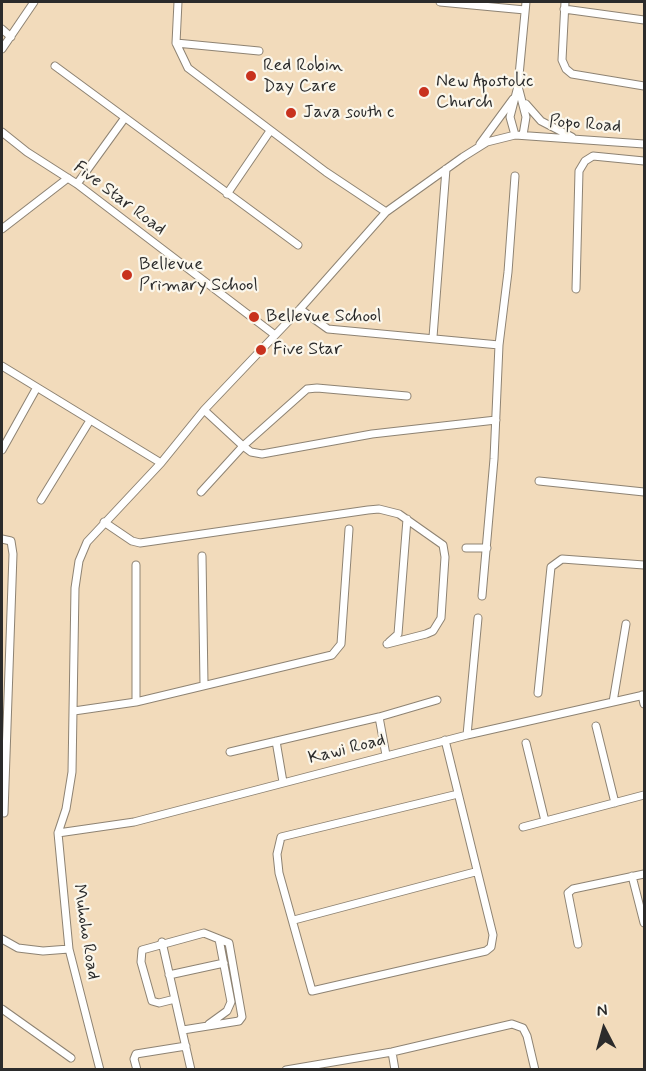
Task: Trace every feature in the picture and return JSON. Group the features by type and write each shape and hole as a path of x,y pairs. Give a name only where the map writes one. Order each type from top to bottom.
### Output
{"street":[{"path":"2,49 34,2"},
{"path":"178,2 176,43 188,68 270,131 386,212"},
{"path":"440,2 525,10"},
{"path":"519,135 510,117 518,86 526,2"},
{"path":"645,20 564,5 562,60 566,69 573,74 645,86"},
{"path":"2,29 11,37"},
{"path":"176,43 259,51"},
{"path":"55,66 298,245"},
{"path":"476,148 496,139 519,135 526,123 523,99 518,86"},
{"path":"476,148 513,99"},
{"path":"523,99 541,121 576,139"},
{"path":"77,184 124,119"},
{"path":"227,194 270,131"},
{"name":"Five Star Road","path":"2,132 77,184 275,335"},
{"name":"Popo Road","path":"519,135 645,144"},
{"name":"Muhoho Road","path":"100,1070 69,949 58,833 72,777 75,588 79,561 87,542 104,522 161,463 204,410 300,309 386,212 476,148"},
{"path":"576,289 579,171 585,161 593,156 645,161"},
{"path":"433,338 446,169"},
{"path":"483,596 499,345 508,272 515,176"},
{"path":"2,229 68,178"},
{"path":"300,309 327,329 499,345"},
{"path":"2,366 89,422 161,463"},
{"path":"2,450 36,389"},
{"path":"201,492 243,446 307,389 407,396"},
{"path":"204,410 251,452 275,453 372,434 496,420"},
{"path":"41,500 89,422"},
{"path":"539,481 645,492"},
{"path":"104,522 132,541 140,543 375,509 399,514 407,519 438,540 445,550 441,618 433,631 387,644 398,634 407,519"},
{"path":"74,711 136,702 204,684 324,659 338,651 343,635 349,529"},
{"path":"2,539 11,541 13,554 5,683 2,787 4,813"},
{"path":"466,548 487,548"},
{"path":"202,556 204,684"},
{"path":"538,693 551,567 562,559 645,565"},
{"path":"136,565 136,702"},
{"path":"2,608 10,608"},
{"path":"467,735 478,618"},
{"path":"613,702 626,624"},
{"path":"643,695 645,704"},
{"name":"Kawi Road","path":"58,833 134,822 386,755 643,695"},
{"path":"230,752 379,717 437,700"},
{"path":"379,717 386,755"},
{"path":"596,726 615,803"},
{"path":"276,741 283,782"},
{"path":"445,741 493,935 491,947 486,951 312,991 277,854 281,837 458,794"},
{"path":"526,743 545,821"},
{"path":"523,827 645,795"},
{"path":"294,920 476,872"},
{"path":"578,944 568,893 573,889 645,874"},
{"path":"632,876 645,923"},
{"path":"175,999 159,1003 152,1000 142,967 142,950 162,942 204,933 229,943 243,1013 239,1021 183,1030"},
{"path":"2,939 25,949 69,949"},
{"path":"205,1026 227,1011 231,1002 219,939"},
{"path":"162,942 191,1070"},
{"path":"170,975 224,963"},
{"path":"2,1009 71,1058"},
{"path":"286,1070 392,1052 512,1024 523,1028 528,1036 535,1070"},
{"path":"137,1070 136,1054 186,1046"},
{"path":"392,1052 395,1070"}],"place":[{"name":"Red Robin Day Care","path":"251,76"},
{"name":"New Apostolic Church","path":"424,92"},
{"name":"Java south c","path":"291,113"},
{"name":"Bellevue Primary School","path":"127,275"},
{"name":"Bellevue School","path":"254,317"},
{"name":"Five Star","path":"261,350"}]}
